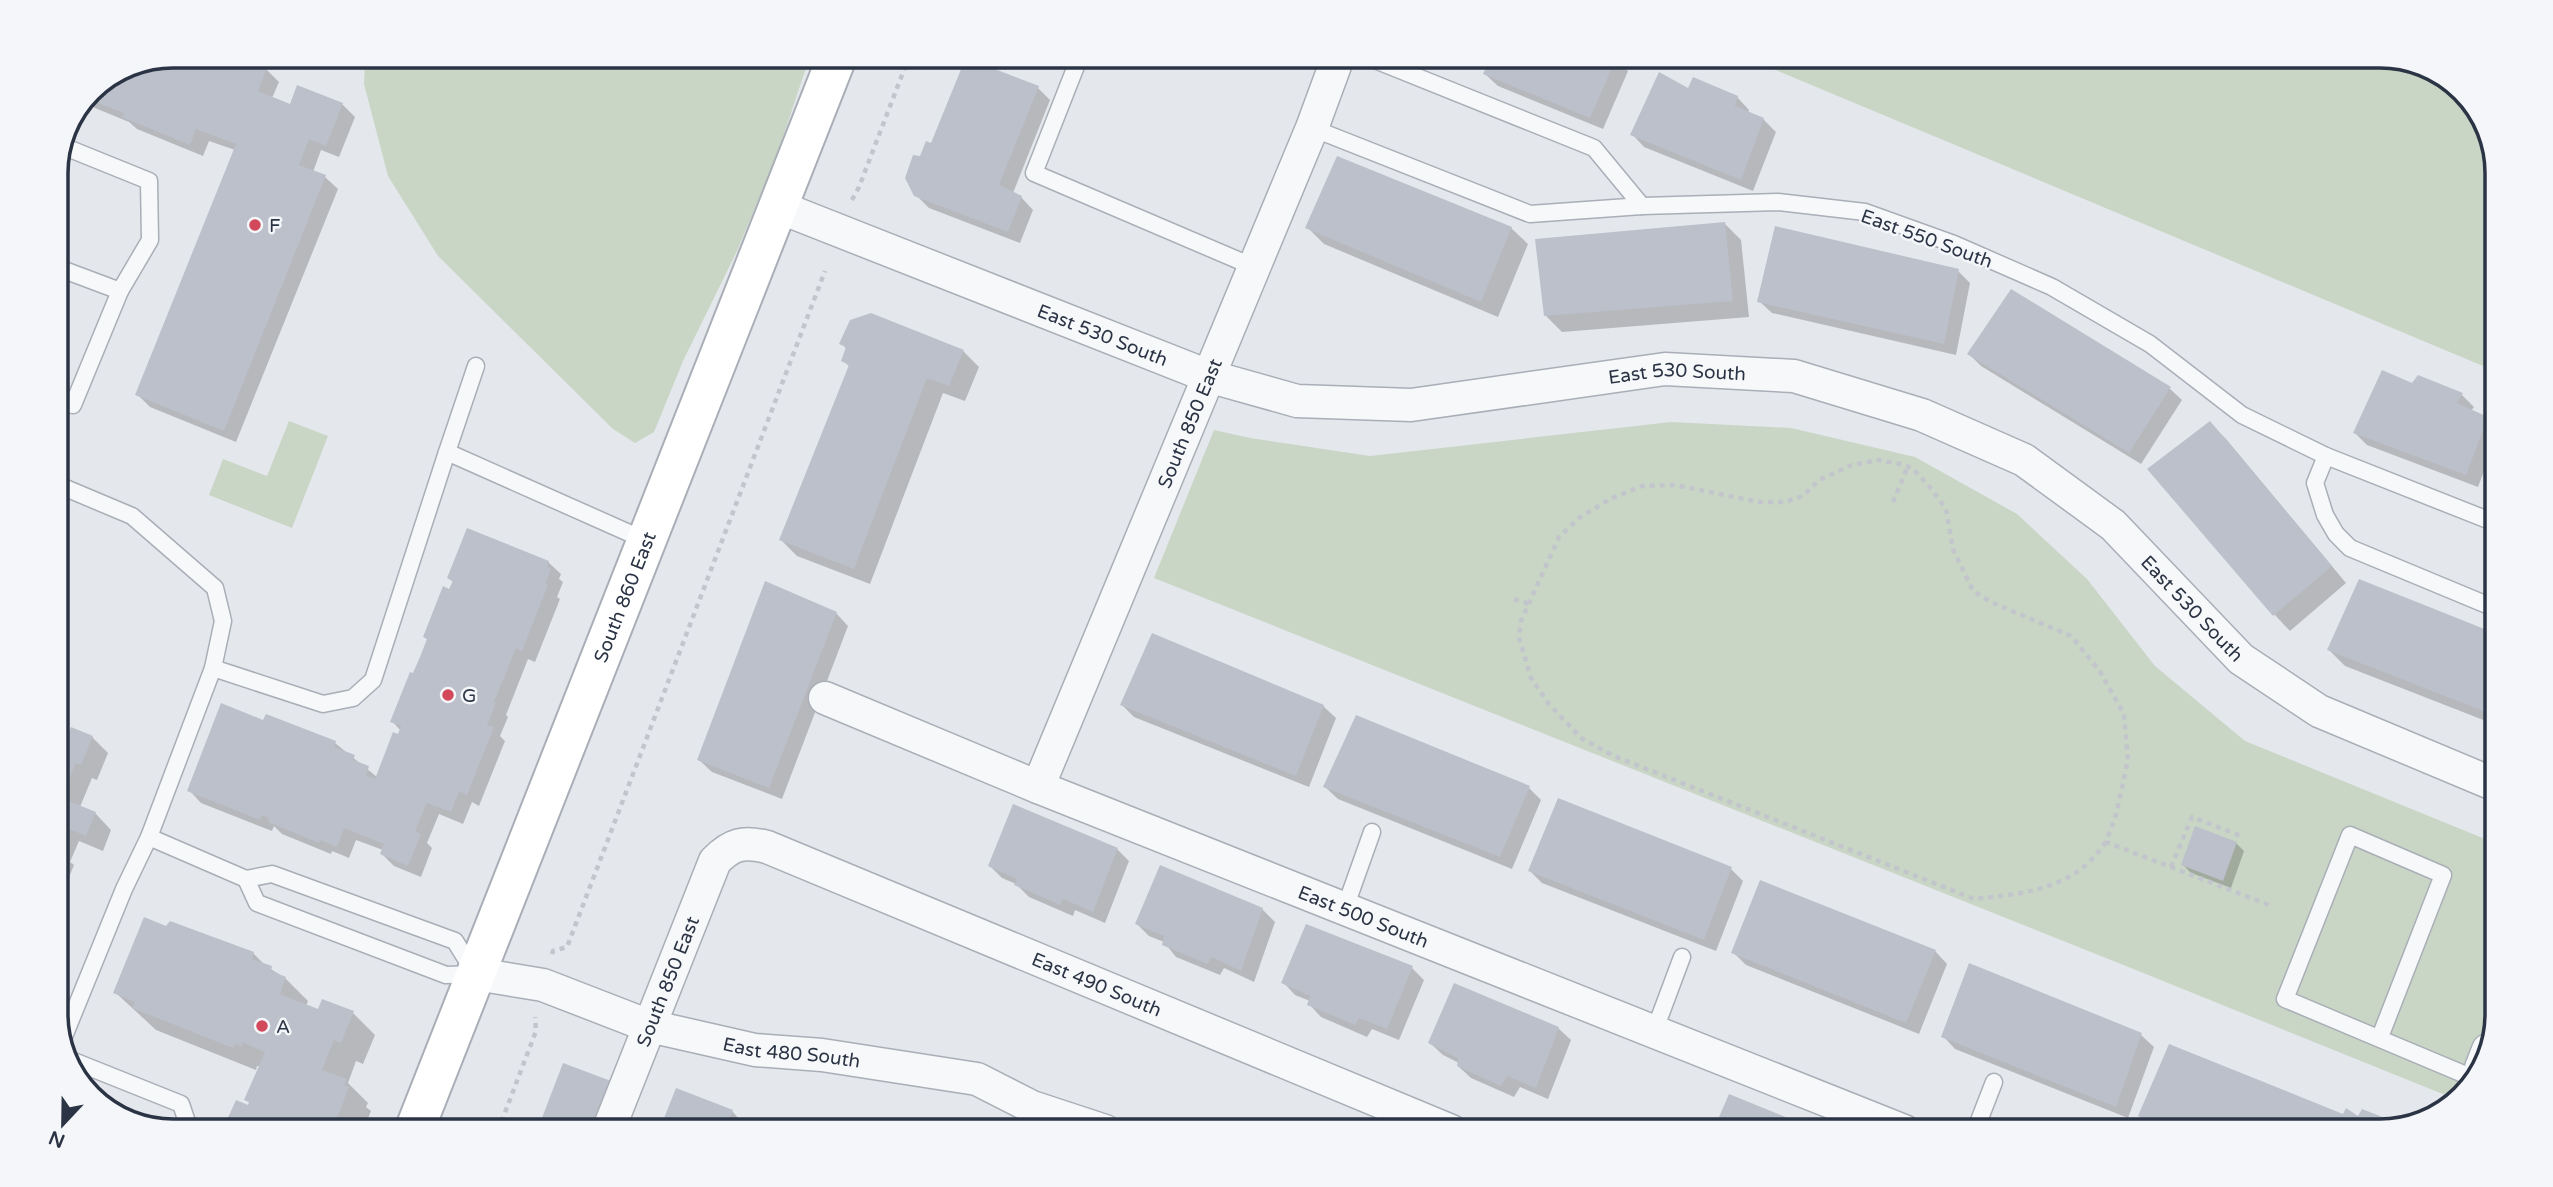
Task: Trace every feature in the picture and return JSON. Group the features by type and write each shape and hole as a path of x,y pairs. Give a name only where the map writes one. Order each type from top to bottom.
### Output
{"street":[{"name":"South 860 East","path":"419,1119 833,68"},
{"name":"South 850 East","path":"1038,787 1312,128 1334,68"},
{"name":"East 530 South","path":"779,207 1208,376 1297,401 1411,405 1665,369 1794,376 1922,415 2024,460 2113,525 2241,659 2319,711 2485,780"},
{"name":"East 500 South","path":"825,698 1038,787 1874,1119"},
{"name":"South 850 East","path":"613,1119 715,861 727,849 740,843"},
{"name":"East 490 South","path":"740,843 766,847 1422,1119"},
{"name":"East 480 South","path":"476,974 543,985 649,1026 755,1050 822,1055 977,1079 1027,1119"}],"lane":[{"path":"1075,68 1034,173 1254,267"},
{"path":"1395,68 1594,148 1642,206"},
{"name":"East 550 South","path":"1312,128 1530,214 1642,206 1778,202 1865,212 1954,244 2052,287 2150,344 2242,415 2326,456 2485,519"},
{"path":"71,150 149,181 150,240 120,291 73,405"},
{"path":"68,272 120,291"},
{"path":"213,668 323,704 353,698 373,680 476,366"},
{"path":"447,452 647,541"},
{"path":"2326,456 2315,483 2325,515 2336,534 2350,548 2485,604"},
{"path":"68,489 132,516 215,588 223,621 213,668 149,838 124,889 69,1025"},
{"path":"1345,908 1372,832"},
{"path":"2379,1037 2443,875 2350,835 2285,999 2465,1074"},
{"path":"149,838 246,879 272,874 455,941 476,974"},
{"path":"246,879 257,903 446,975 476,974"},
{"path":"1654,1032 1682,957"},
{"path":"81,1064 181,1104 186,1119"},
{"path":"1980,1119 1994,1082"}],"path":[{"path":"852,200 905,68"},
{"path":"553,951 567,947 825,271"},
{"path":"1878,460 1908,466 1930,486 1946,509 1953,549 1973,591 1991,602 2071,636 2099,670 2124,714 2128,760 2116,815 2106,842 2088,864 2053,886 1974,899 1614,756 1581,738 1549,705 1531,678 1519,638 1521,621 1559,537 1580,518 1610,499 1642,486 1675,485 1759,502 1785,502 1803,496 1819,480 1852,465 1878,460"},
{"path":"1893,502 1908,466"},
{"path":"1514,598 1529,604"},
{"path":"2171,867 2192,817 2241,836"},
{"path":"2106,842 2269,905"},
{"path":"503,1119 536,1031 535,1014"}],"green space":[{"path":"365,68 806,68 779,149 737,251 683,361 654,432 635,443 613,429 438,256 388,176 364,84"},
{"path":"1771,68 2380,68 2420,76 2444,90 2463,109 2471,121 2483,153 2485,367"},
{"path":"289,421 328,436 292,528 209,495 223,459 267,476"},
{"path":"1671,422 1791,428 1915,457 2017,514 2087,579 2155,666 2245,741 2485,839 2485,1014 2483,1034 2471,1066 2446,1095 1154,578 1214,430 1370,456"}],"building":[{"name":"F","path":"173,68 267,68 258,91 290,104 297,85 343,103 326,146 309,139 299,165 326,175 224,431 135,395 236,144 196,129 190,145 122,117 124,113 96,102 115,86 133,76"},
{"path":"962,68 992,68 1039,86 999,185 1022,196 1008,232 914,196 905,178 913,155 920,156 926,141 931,143"},
{"path":"1486,68 1612,68 1590,118 1483,74"},
{"path":"1659,72 1688,88 1693,77 1738,96 1735,106 1764,118 1741,180 1630,135"},
{"path":"1337,156 1512,227 1481,302 1305,228"},
{"path":"1725,222 1733,301 1544,316 1535,239"},
{"path":"1775,226 1959,269 1944,344 1757,302"},
{"path":"2011,289 2171,387 2129,453 1967,354"},
{"path":"871,313 964,350 949,386 927,378 854,569 779,540 849,365 841,361 846,347 839,344 850,320"},
{"path":"2382,370 2412,383 2418,375 2463,393 2457,403 2485,416 2485,425 2466,475 2353,433"},
{"path":"2210,421 2332,566 2273,616 2147,469"},
{"name":"G","path":"467,528 549,561 547,567 551,569 545,584 548,585 522,651 516,648 494,702 496,703 487,725 494,727 467,795 459,791 451,812 427,803 415,831 421,834 408,866 380,854 384,844 344,828 337,847 320,840 319,843 268,822 269,818 262,815 260,820 187,791 221,703 263,720 266,714 336,741 334,747 355,755 353,760 369,766 366,775 375,779 393,732 398,734 401,726 390,722 410,672 413,673 420,657 427,639 423,637 443,586 449,589 453,581 447,578"},
{"path":"2359,579 2485,629 2485,712 2327,650"},
{"path":"765,581 837,612 769,788 697,760"},
{"path":"1152,633 1324,705 1296,776 1120,705"},
{"path":"1356,715 1530,786 1500,857 1323,787"},
{"path":"71,727 93,736 81,765 76,763 68,782 68,734"},
{"path":"1558,798 1732,867 1704,940 1528,871"},
{"path":"68,801 96,812 86,836 68,828"},
{"path":"1013,804 1118,848 1093,912 1063,899 1060,905 1014,885 1017,879 988,866"},
{"path":"2195,826 2237,842 2223,881 2181,865"},
{"path":"1160,865 1263,908 1241,971 1212,957 1207,964 1162,945 1164,936 1135,924"},
{"path":"1760,880 1936,950 1906,1023 1731,953"},
{"name":"A","path":"144,917 166,926 170,921 254,952 252,959 272,966 271,971 286,977 280,994 318,1009 322,999 354,1011 341,1043 334,1040 322,1070 347,1079 344,1085 349,1087 337,1119 227,1119 236,1100 248,1105 249,1102 244,1100 265,1052 242,1042 242,1046 235,1044 233,1048 132,1008 135,1002 113,993"},
{"path":"1306,924 1413,966 1387,1029 1359,1018 1355,1025 1307,1005 1310,996 1281,983"},
{"path":"1969,963 2142,1033 2116,1107 1941,1037"},
{"path":"1454,983 1559,1027 1536,1088 1507,1076 1501,1086 1457,1066 1458,1058 1428,1043"},
{"path":"2169,1044 2343,1114 2346,1108 2358,1116 2362,1109 2385,1119 2146,1119 2138,1116"},
{"path":"563,1063 611,1081 596,1119 542,1119"},
{"path":"676,1088 733,1110 729,1119 664,1119"},
{"path":"1729,1094 1790,1119 1718,1119"}],"place":[{"name":"F","path":"255,225"},
{"name":"G","path":"448,695"},
{"name":"A","path":"262,1026"}]}
